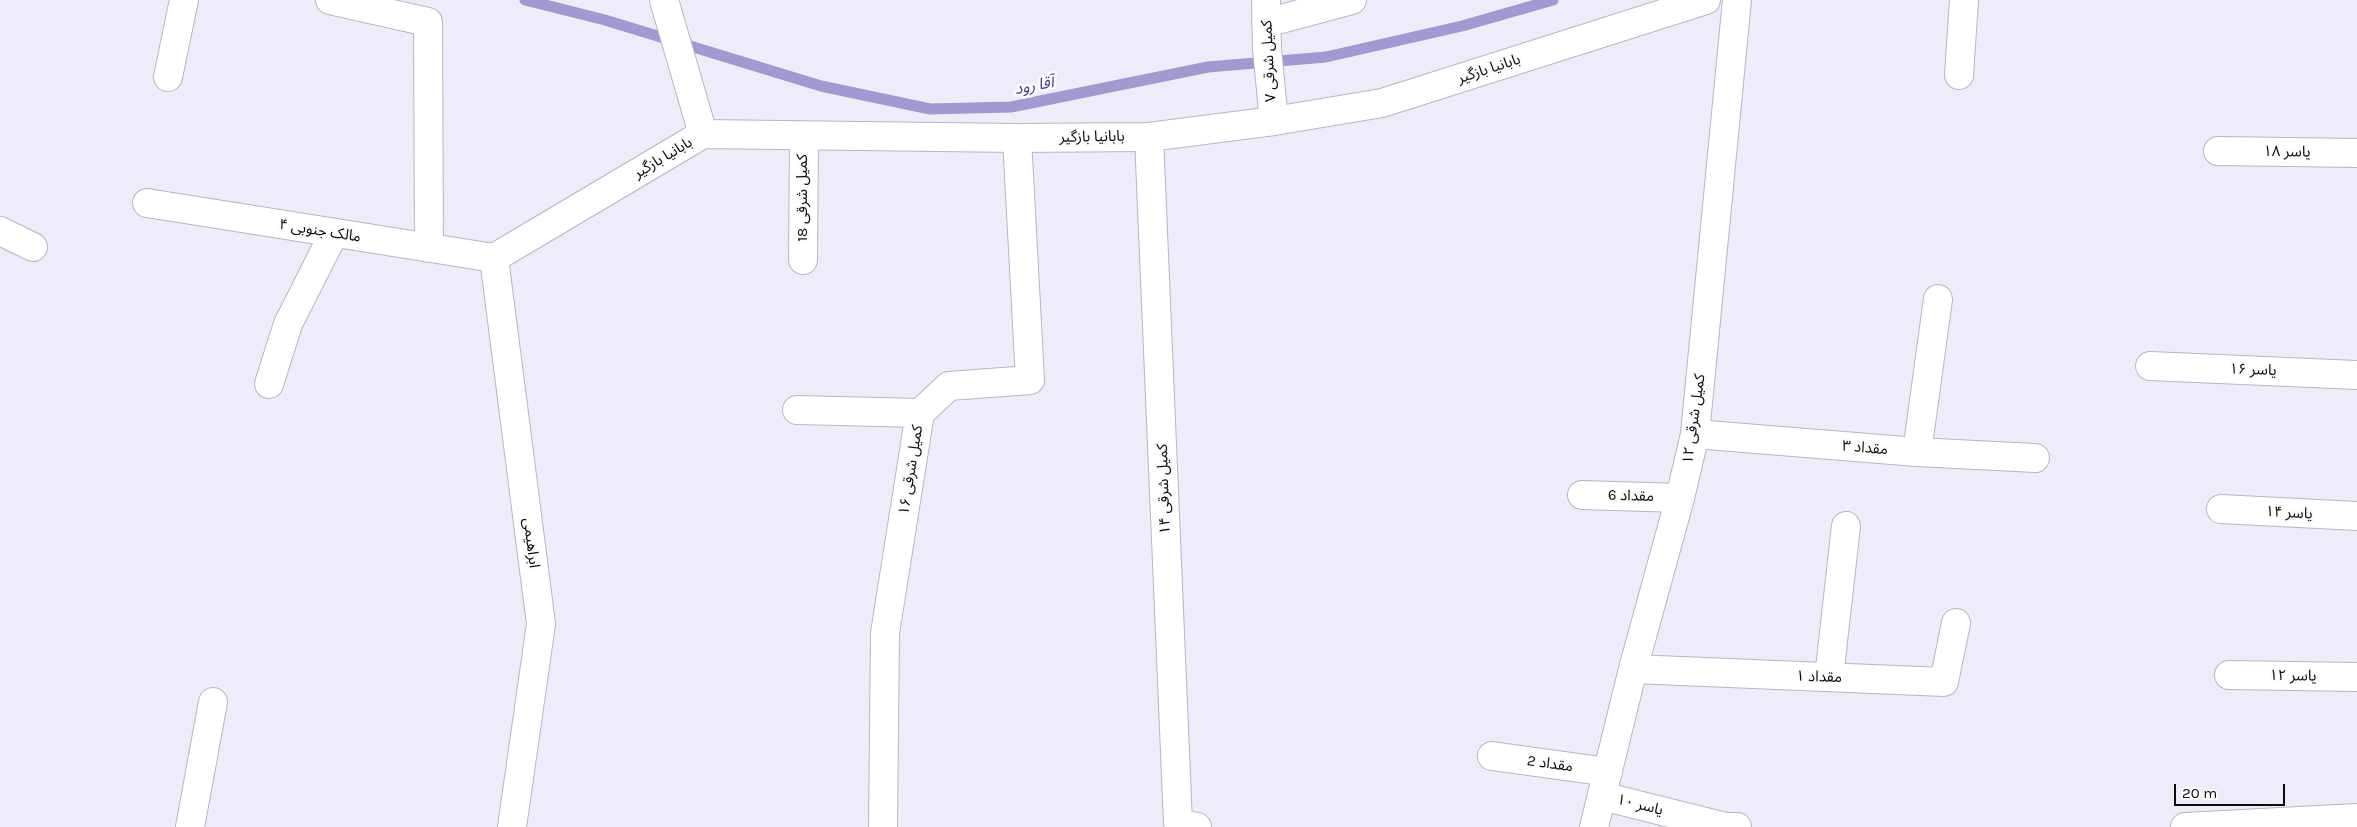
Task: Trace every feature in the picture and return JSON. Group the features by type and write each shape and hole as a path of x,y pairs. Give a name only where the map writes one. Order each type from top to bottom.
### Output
{"street":[{"path":"168,77 184,0"},
{"path":"330,0 428,22 429,248"},
{"path":"1267,24 1352,0"},
{"name":"بابانیا بازگیر","path":"494,258 703,134 1017,138 1149,137 1274,122 1382,103 1706,0"},
{"name":"کمیل شرقی ۱۲","path":"1594,827 1633,669 1680,498 1695,434 1737,0"},
{"path":"1959,75 1964,0"},
{"path":"666,8 703,134"},
{"name":"کمیل شرقی ۷","path":"1267,24 1269,83 1274,122"},
{"name":"کمیل شرقی 18","path":"803,260 804,136"},
{"name":"کمیل شرقی ۱۴","path":"1149,137 1178,823 1197,827"},
{"name":"کمیل شرقی ۱۶","path":"882,827 885,633 920,413 949,386 1030,380 1017,138"},
{"name":"یاسر ۱۸","path":"2218,151 2357,153"},
{"name":"مالک جنوبی ۴","path":"147,203 494,258"},
{"path":"0,231 34,247"},
{"path":"269,384 288,324 334,233"},
{"name":"ابراهیمی","path":"494,258 541,624 512,827"},
{"path":"1917,452 1938,299"},
{"name":"یاسر ۱۶","path":"2150,366 2357,374"},
{"path":"797,410 920,413"},
{"name":"مقداد ۳","path":"1695,434 1917,452 2035,458"},
{"name":"مقداد 6","path":"1582,494 1680,498"},
{"name":"یاسر ۱۴","path":"2221,509 2357,516"},
{"path":"1829,677 1846,526"},
{"name":"مقداد ۱","path":"1633,669 1944,682 1956,623"},
{"name":"یاسر ۱۲","path":"2229,675 2357,678"},
{"path":"190,827 213,702"},
{"name":"مقداد 2","path":"1492,756 1605,784"},
{"name":"یاسر ۱۰","path":"1605,784 1726,827 1737,827"},
{"path":"2185,827 2357,818"}],"waterway":[{"name":"آقا رود","path":"525,0 605,20 821,86 930,109 1011,107 1208,67 1326,57 1462,26 1553,0"}]}
